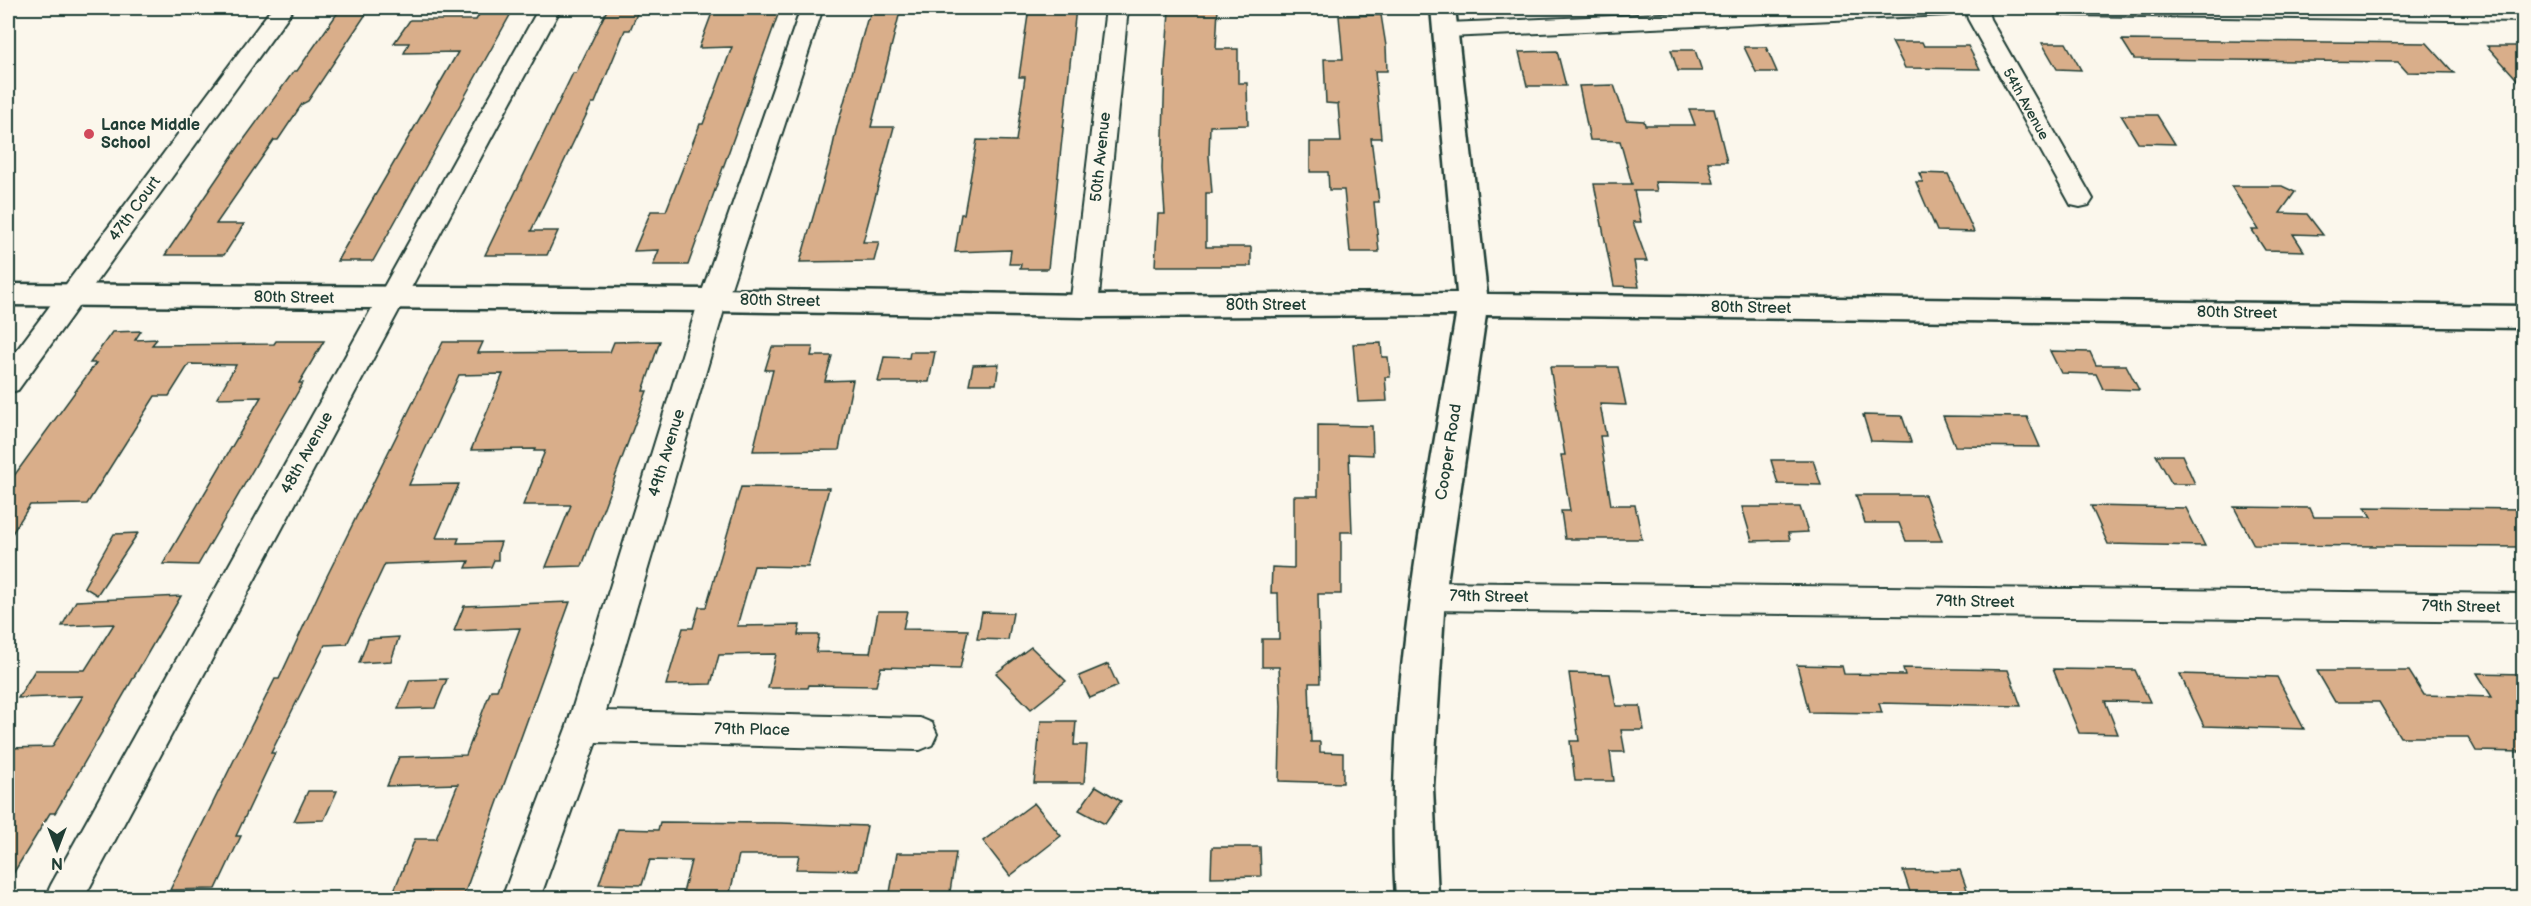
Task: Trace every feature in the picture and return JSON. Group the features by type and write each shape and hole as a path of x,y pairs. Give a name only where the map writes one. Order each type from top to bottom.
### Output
{"street":[{"name":"47th Court","path":"8,382 283,8"},
{"name":"48th Avenue","path":"64,898 550,8"},
{"name":"49th Avenue","path":"521,898 584,726 713,300 812,8"},
{"name":"50th Avenue","path":"1084,306 1117,8"},
{"path":"1445,19 1947,8"},
{"name":"54th Avenue","path":"1976,8 1979,19 2080,199"},
{"path":"2066,8 2523,14"},
{"name":"Cooper Road","path":"1417,898 1413,787 1427,596 1473,304 1445,19"},
{"name":"80th Street","path":"8,295 713,300 1084,306 1473,304 2523,317"},
{"name":"79th Street","path":"1427,596 2523,608"},
{"name":"79th Place","path":"584,726 920,734"}],"building":[{"path":"341,8 370,8 308,101 302,104 278,140 274,140 216,224 244,224 224,255 165,255 237,149 294,71 297,71"},
{"path":"483,8 514,8 373,261 337,261 458,52 404,53 409,43 394,43 410,20 476,20"},
{"path":"608,8 639,9 630,30 625,30 595,103 592,103 531,231 558,231 547,255 485,255 573,73 576,73"},
{"path":"872,8 901,8 871,127 894,127 863,242 879,242 874,261 800,262 867,20"},
{"path":"1029,8 1076,8 1048,269 1020,269 1021,264 1009,264 1011,250 955,252 977,140 1016,141 1025,77 1019,77"},
{"path":"1175,8 1218,8 1216,49 1238,49 1238,83 1247,83 1248,125 1210,126 1209,156 1212,193 1206,193 1206,247 1251,247 1251,266 1155,266 1158,214 1165,214 1162,169 1165,68 1169,11 1174,11"},
{"path":"779,12 688,265 653,265 659,250 634,251 651,211 666,211 700,124 703,124 732,47 699,48 712,13"},
{"path":"1381,15 1387,71 1375,71 1381,138 1371,138 1379,202 1374,202 1379,252 1350,252 1344,190 1329,190 1328,172 1310,172 1310,142 1341,142 1338,104 1326,103 1324,59 1343,59 1339,16"},
{"path":"2122,40 2427,43 2454,73 2407,72 2398,62 2134,59"},
{"path":"1892,42 1922,42 1924,46 1968,46 1980,69 1905,68"},
{"path":"2042,43 2066,43 2081,70 2057,69"},
{"path":"2487,46 2523,46 2523,86"},
{"path":"1744,47 1766,47 1777,72 1756,72"},
{"path":"1671,50 1695,50 1702,71 1678,71"},
{"path":"1557,51 1566,86 1527,86 1519,52"},
{"path":"1614,85 1626,120 1644,121 1645,125 1695,125 1689,109 1714,109 1727,162 1708,162 1714,183 1655,182 1657,191 1634,191 1641,222 1633,222 1647,261 1634,261 1639,287 1614,286 1594,184 1632,184 1620,141 1590,140 1579,86"},
{"path":"2121,115 2157,115 2175,144 2138,143"},
{"path":"1919,173 1948,174 1974,232 1937,231 1916,182 1923,182"},
{"path":"2231,186 2282,186 2295,192 2280,213 2307,214 2323,235 2293,234 2304,251 2265,250 2252,230 2259,230"},
{"path":"141,331 135,340 157,339 152,345 274,344 276,341 324,341 299,383 303,383 198,565 163,564 261,397 217,398 236,365 189,364 169,396 155,396 87,504 30,505 8,540 8,484 96,363 90,363 112,332"},
{"path":"660,341 643,391 647,391 582,566 546,567 571,505 523,505 545,451 534,451 535,449 471,450 503,374 459,375 409,485 459,484 436,538 459,538 457,543 501,542 498,560 494,560 491,567 466,568 469,561 385,564 347,644 325,645 271,753 275,753 236,836 241,836 216,889 170,890 275,679 279,679 326,578 443,342 483,342 478,353 610,352 614,342"},
{"path":"1381,343 1382,357 1388,357 1390,377 1385,377 1387,401 1358,402 1353,344"},
{"path":"772,347 813,347 811,356 832,356 825,381 853,380 839,450 753,451 773,370 765,370"},
{"path":"2050,351 2090,352 2096,365 2126,365 2139,390 2103,389 2096,374 2061,373"},
{"path":"910,352 935,352 929,382 878,382 884,357 909,358"},
{"path":"999,364 996,384 969,384 973,365"},
{"path":"1550,367 1618,367 1626,405 1600,404 1606,436 1600,436 1611,505 1635,505 1642,539 1565,539 1561,511 1570,511 1561,455 1565,455"},
{"path":"1863,415 1902,416 1911,442 1871,441"},
{"path":"1943,416 2027,417 2040,447 1955,446"},
{"path":"1318,425 1372,426 1373,455 1349,454 1352,532 1341,532 1341,594 1318,594 1320,683 1309,683 1311,742 1320,742 1320,752 1343,753 1343,783 1279,781 1281,706 1279,667 1262,667 1262,639 1279,639 1278,593 1271,593 1272,567 1294,568 1294,496 1318,496"},
{"path":"2156,455 2182,455 2195,484 2172,484"},
{"path":"1771,460 1813,460 1821,485 1778,484"},
{"path":"741,487 829,488 808,567 754,566 737,626 800,625 798,635 819,635 816,652 870,653 878,611 907,611 903,629 968,630 960,669 881,667 876,686 809,685 808,688 768,688 776,654 719,655 711,684 666,685 683,628 693,628 699,607 706,607"},
{"path":"1856,495 1925,495 1942,541 1906,541 1899,523 1865,523"},
{"path":"2091,506 2186,508 2205,546 2108,544"},
{"path":"1742,507 1800,507 1808,532 1788,533 1790,540 1752,541"},
{"path":"2234,507 2310,508 2314,517 2371,517 2365,507 2523,509 2523,547 2254,545"},
{"path":"138,533 97,595 84,587 114,534"},
{"path":"181,596 55,813 50,813 8,882 8,748 52,747 83,696 18,698 35,670 85,670 114,624 62,626 76,601"},
{"path":"570,602 464,895 449,895 448,898 391,898 415,839 436,839 458,784 387,786 399,757 466,755 491,690 497,690 520,628 454,631 464,606"},
{"path":"982,612 1013,613 1008,640 977,639"},
{"path":"399,637 391,661 359,663 368,639"},
{"path":"1031,647 1066,681 1031,709 996,673"},
{"path":"1108,664 1118,686 1090,698 1079,676"},
{"path":"1797,665 1842,666 1844,674 1905,675 1903,668 2008,670 2021,706 1879,703 1882,713 1809,712"},
{"path":"2053,669 2135,670 2150,702 2105,701 2118,734 2079,733"},
{"path":"2317,671 2409,671 2424,695 2492,697 2477,673 2523,674 2523,752 2476,751 2468,737 2400,737 2379,702 2335,702"},
{"path":"1569,673 1610,674 1616,706 1640,706 1644,730 1621,730 1625,752 1610,752 1614,781 1575,781 1570,741 1579,741"},
{"path":"2180,674 2277,677 2304,729 2204,726"},
{"path":"447,679 435,708 398,709 410,680"},
{"path":"1041,721 1076,721 1074,745 1087,745 1084,783 1034,783"},
{"path":"1096,786 1121,801 1105,824 1079,810"},
{"path":"308,791 337,791 324,820 294,821"},
{"path":"1034,803 1061,836 1010,876 983,841"},
{"path":"660,822 867,826 858,870 796,869 799,855 739,855 729,897 682,897 691,861 650,860 642,885 599,884 618,829 658,830"},
{"path":"1212,847 1260,847 1261,876 1211,877"},
{"path":"897,853 956,853 949,898 889,898"},
{"path":"1960,870 1970,898 1912,898 1903,871"}],"place":[{"name":"Lance Middle School","path":"89,134"}]}
